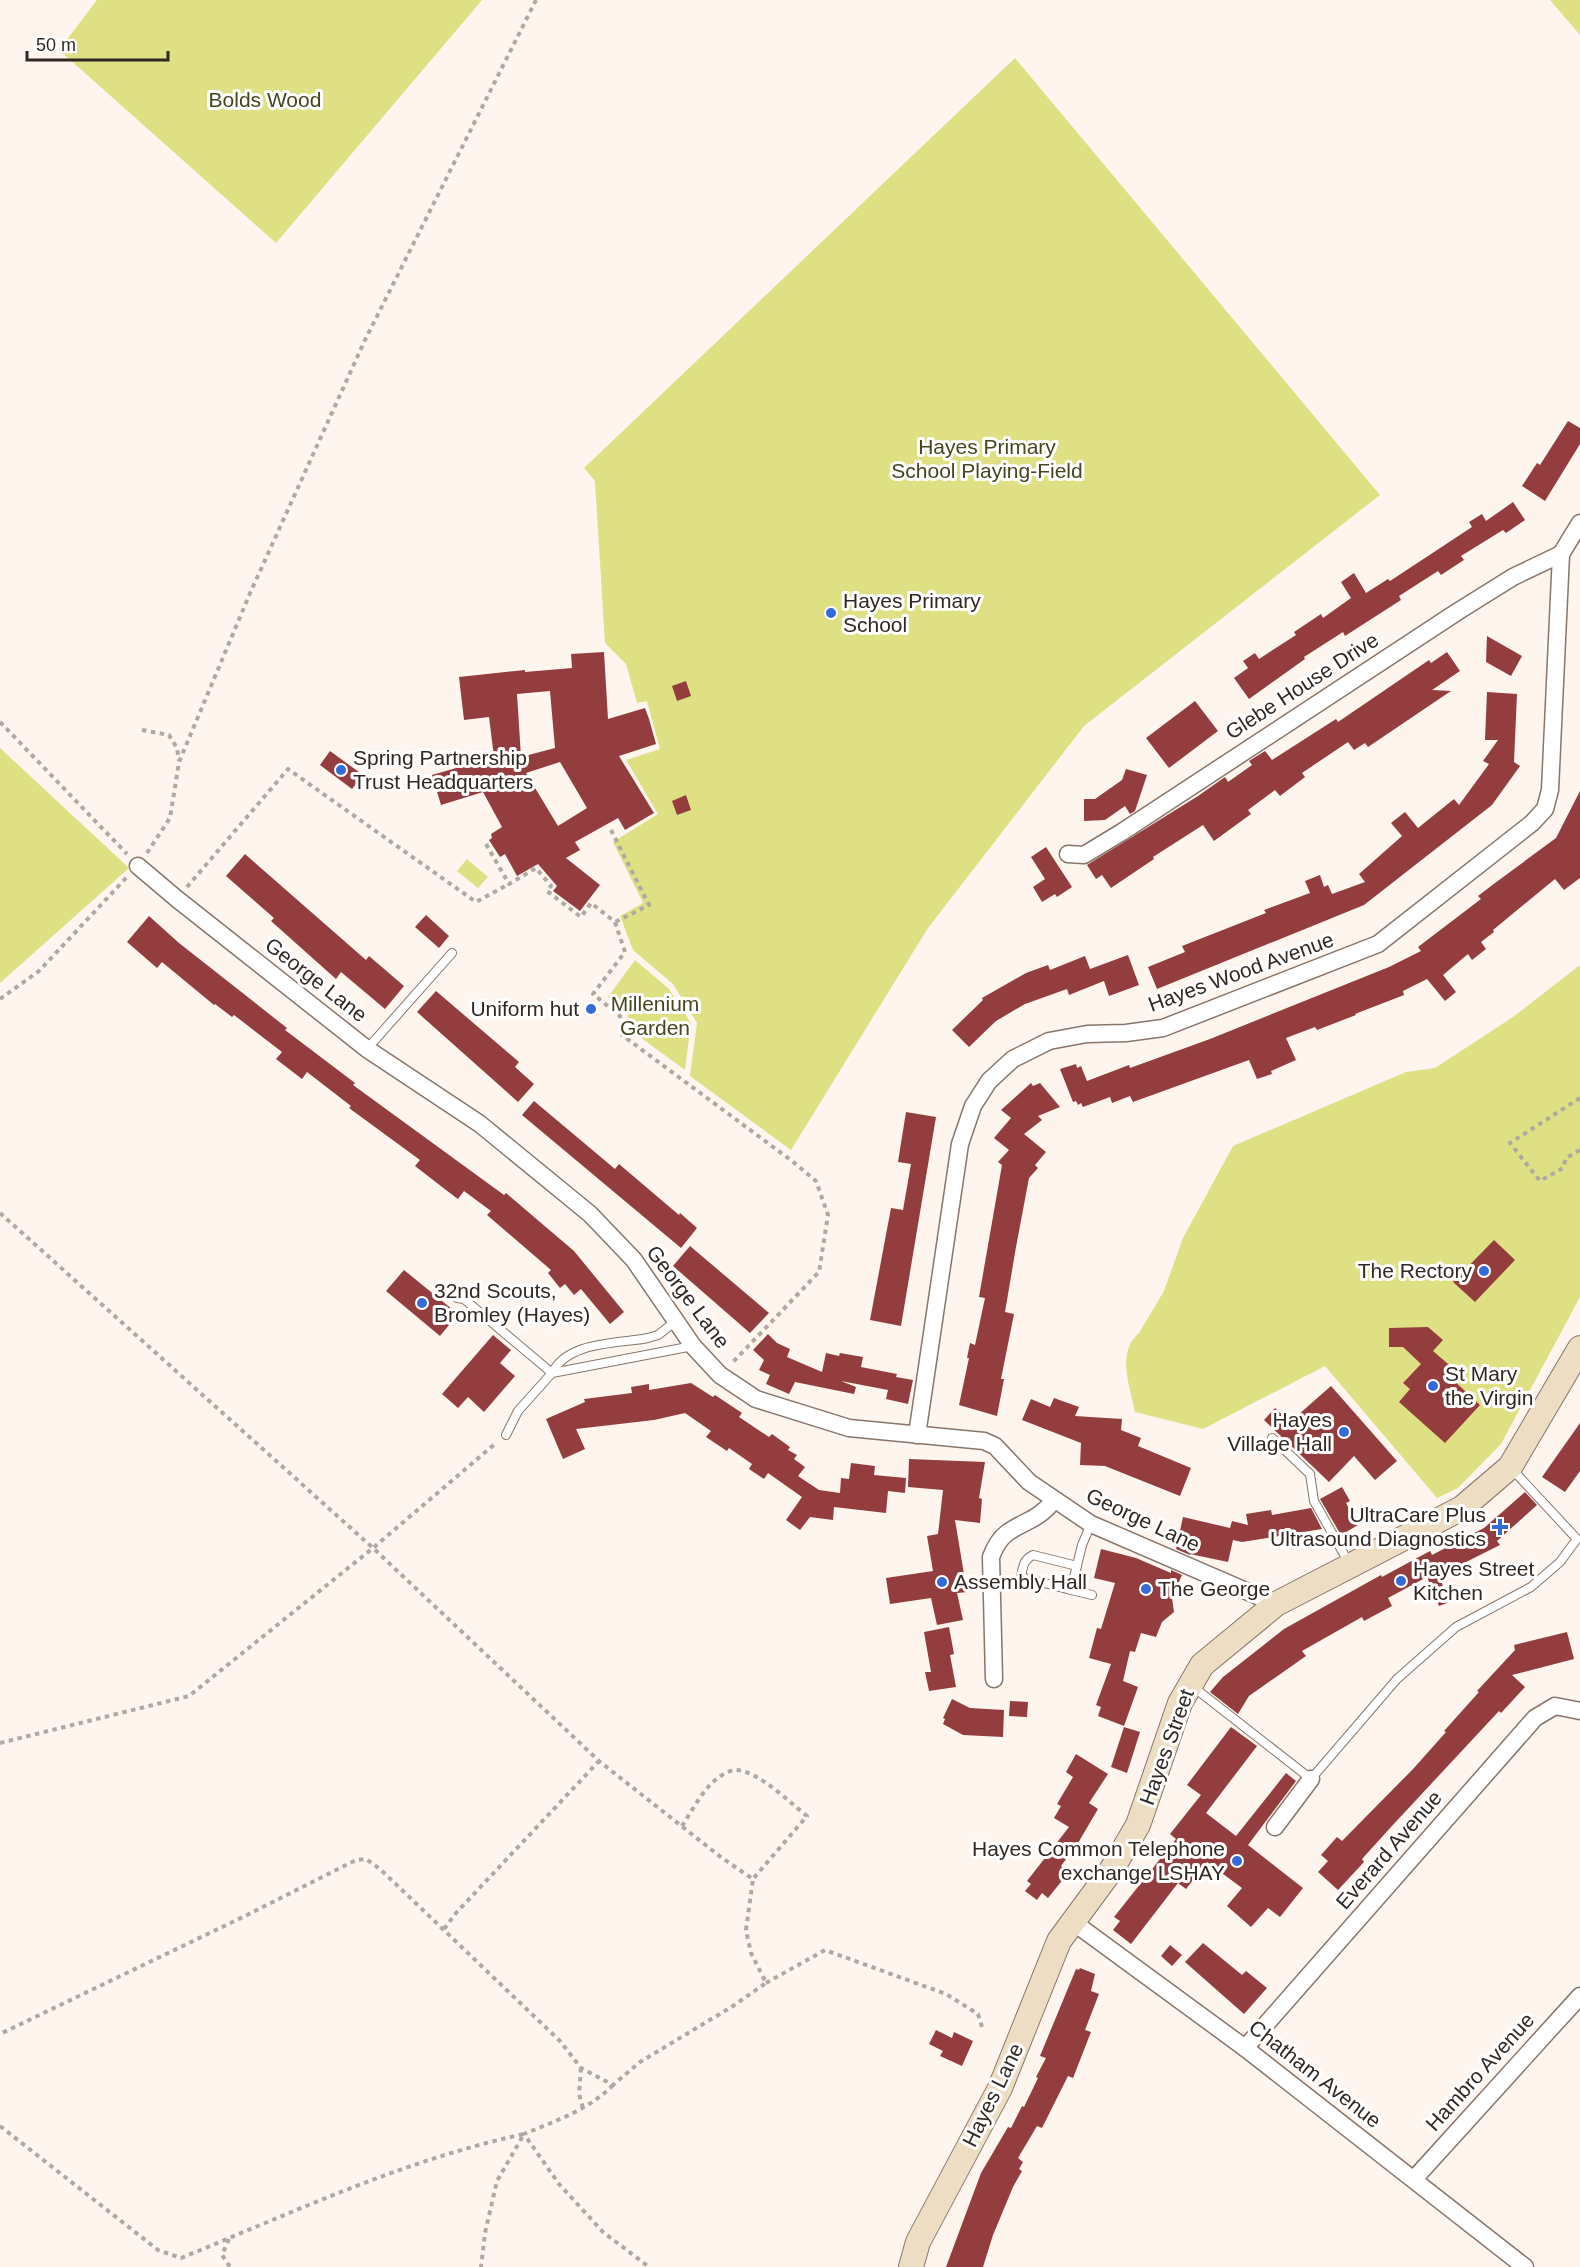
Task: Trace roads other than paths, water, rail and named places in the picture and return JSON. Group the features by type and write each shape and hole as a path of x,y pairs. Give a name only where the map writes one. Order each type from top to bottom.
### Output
{"main road":[{"name":"Hayes Street","path":"1073,1922 1112,1869 1138,1825 1169,1732 1189,1684 1202,1665 1276,1604 1462,1508 1510,1467 1580,1348"},
{"name":"Hayes Lane","path":"911,2267 918,2242 1000,2088 1059,1941 1073,1922"}],"street":[{"name":"Hayes Wood Avenue","path":"917,1435 960,1144 973,1106 990,1081 1013,1059 1049,1041 1087,1034 1126,1033 1163,1028 1378,944 1532,823 1545,809 1550,790 1561,554 1580,523"},
{"name":"Glebe House Drive","path":"1068,854 1084,855 1122,832 1457,612 1513,577 1561,554"},
{"name":"George Lane","path":"138,866 368,1049 480,1124 590,1214 634,1260 693,1346 720,1375 756,1399 849,1428 984,1441 995,1446 1029,1482 1091,1524 1276,1604"},
{"path":"994,1679 991,1557 996,1545 1006,1534 1037,1518 1054,1500"},
{"name":"Everard Avenue","path":"1245,2049 1534,1718 1555,1706 1580,1711"},
{"path":"1275,1827 1311,1779"},
{"name":"Chatham Avenue","path":"1073,1922 1245,2049 1525,2267"},
{"name":"Hambro Avenue","path":"1414,2179 1580,1996"}],"lane":[{"path":"368,1049 452,953"},
{"path":"458,1298 464,1299 552,1373"},
{"path":"506,1435 518,1411 565,1357 578,1351 658,1335 677,1321"},
{"path":"552,1373 693,1346"},
{"path":"1272,1438 1310,1474 1314,1501 1350,1566"},
{"path":"1189,1684 1311,1779 1397,1679 1456,1627 1532,1587 1560,1562 1577,1539 1510,1467"},
{"path":"1071,1590 1091,1524"},
{"path":"1077,1566 1033,1555 1023,1564 1021,1577 1092,1595"}],"place":[{"name":"Hayes Primary School","path":"831,613"},
{"name":"Spring Partnership Trust Headquarters","path":"341,770"},
{"name":"Uniform hut","path":"591,1009"},
{"name":"The Rectory","path":"1484,1271"},
{"name":"32nd Scouts, Bromley (Hayes)","path":"422,1303"},
{"name":"St Mary the Virgin","path":"1433,1386"},
{"name":"Hayes Village Hall","path":"1344,1432"},
{"name":"UltraCare Plus Ultrasound Diagnostics","path":"1500,1527"},
{"name":"Hayes Street Kitchen","path":"1401,1581"},
{"name":"Assembly Hall","path":"942,1582"},
{"name":"The George","path":"1146,1589"},
{"name":"Hayes Common Telephone exchange LSHAY","path":"1237,1861"}],"park label":[{"name":"Bolds Wood","path":"265,100"},
{"name":"Hayes Primary School Playing-Field","path":"987,459"},
{"name":"Millenium Garden","path":"655,1016"}]}
